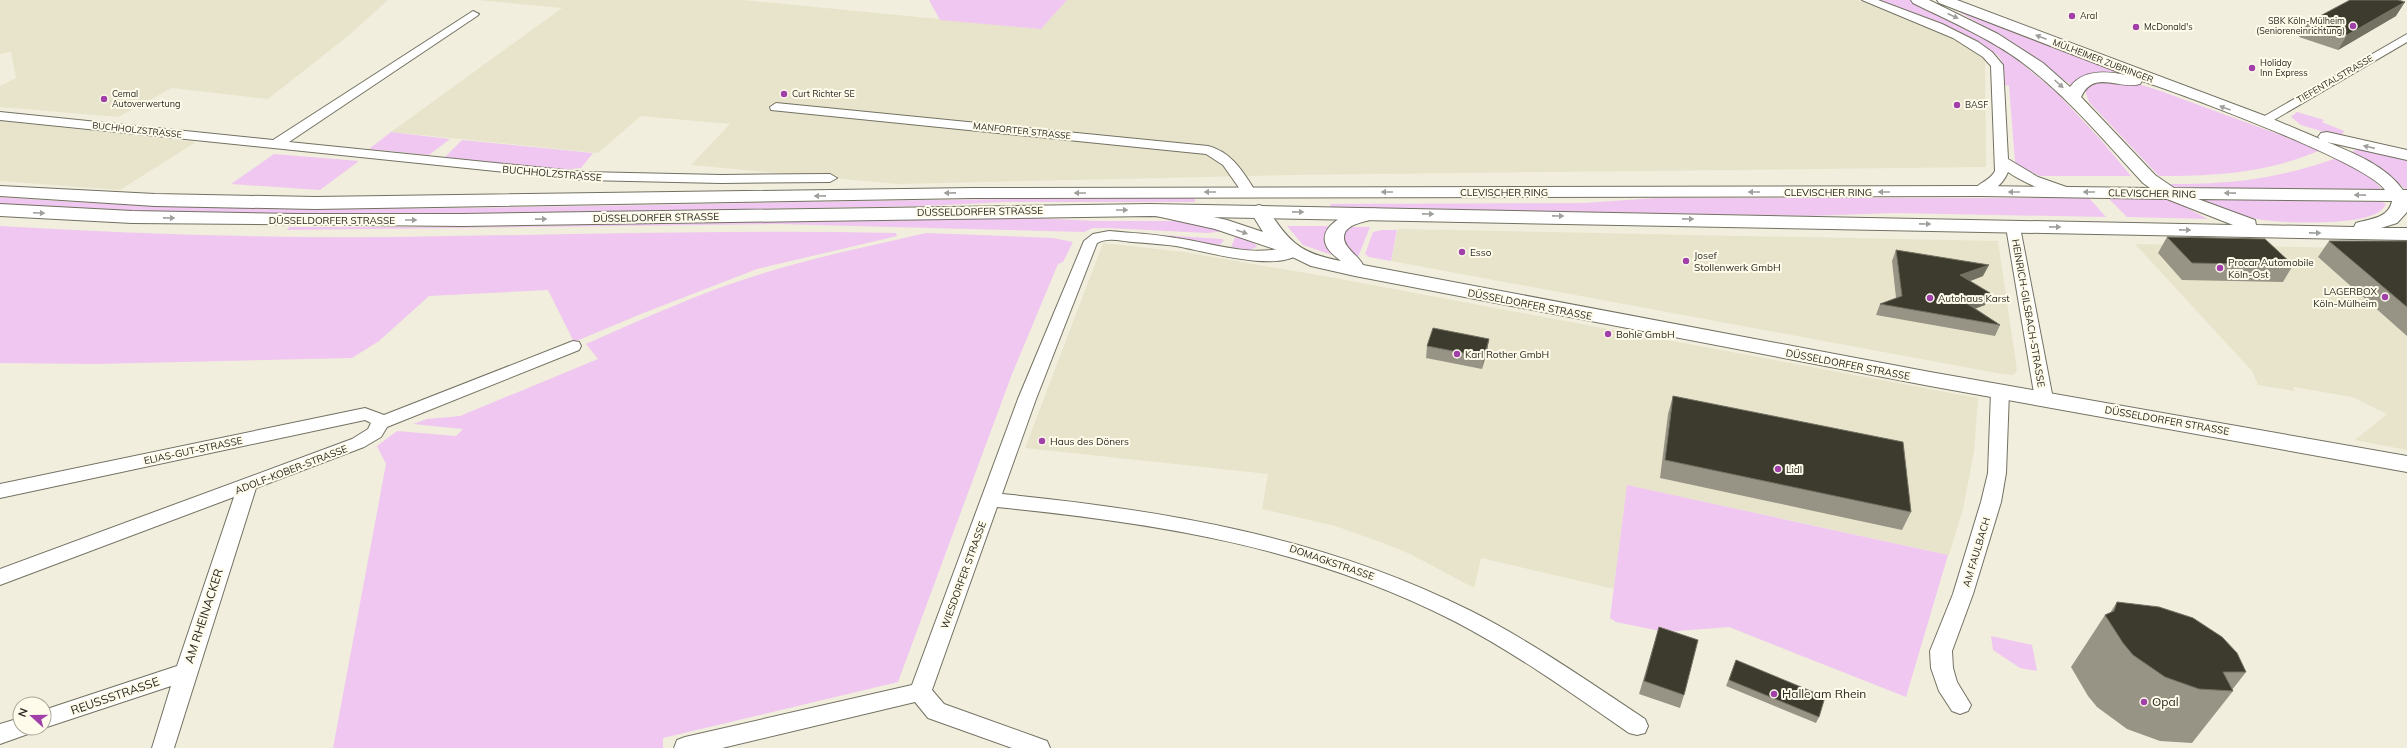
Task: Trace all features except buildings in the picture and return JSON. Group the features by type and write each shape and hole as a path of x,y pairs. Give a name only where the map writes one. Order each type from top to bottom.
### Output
{"main road":[{"path":"1918,0 1994,36 2036,66 2073,98 2142,172 2170,193 2219,215 2278,232"},
{"name":"MÜLHEIMER ZUBRINGER","path":"1944,0 2182,92 2262,121"},
{"path":"2073,98 2082,83 2099,78 2131,80 2182,92"},
{"path":"2262,121 2407,155"},
{"path":"2262,121 2354,160 2381,176 2403,196 2400,208 2390,219 2338,233"},
{"name":"DÜSSELDORFER STRASSE","path":"0,191 155,200 315,203 980,193 1248,192"},
{"name":"CLEVISCHER RING","path":"1248,192 1980,191 2403,196"},
{"path":"1248,192 1259,211 2407,234"},
{"name":"DÜSSELDORFER STRASSE","path":"0,210 140,217 296,220 463,220 1150,210 1259,211 1269,229 1289,249 1320,262 1355,270 2000,392 2407,464"},
{"path":"1150,210 1220,224 1289,249"},
{"path":"1355,270 1351,260 1335,245 1334,234 1337,228 1349,220 1372,213"}],"street":[{"path":"1868,0 1969,41 1991,56 1997,65 2002,160 1999,178 1980,191"},
{"path":"275,145 473,14"},
{"name":"TIEFENTALSTRASSE","path":"2262,121 2407,37"},
{"name":"MANFORTER STRASSE","path":"776,107 1208,150 1219,154 1227,160 1248,192"},
{"name":"BUCHHOLZSTRASSE","path":"0,116 584,176 721,179 830,178"},
{"path":"2002,160 2024,177 2067,192"},
{"name":"HEINRICH-GILSBACH-STRASSE","path":"2013,227 2044,399"},
{"name":"WIESDORFER STRASSE","path":"920,692 1027,399 1088,246 1098,237 1109,235 1175,242 1259,257 1283,256 1289,249"},
{"name":"ADOLF-KOBER-STRASSE","path":"0,577 247,486 358,443 375,433 380,423 573,346"},
{"name":"AM FAULBACH","path":"1960,705 1947,686 1942,668 1941,651 1943,642 1963,594 1991,502 1997,473 2000,392"},
{"name":"ELIAS-GUT-STRASSE","path":"0,492 351,416 365,414 377,417 380,423"},
{"name":"AM RHEINACKER","path":"163,748 186,672 247,486"},
{"name":"DOMAGKSTRASSE","path":"990,500 1170,520 1253,537 1344,565 1423,597 1469,620 1540,661 1637,726"},
{"name":"REUSSSTRASSE","path":"52,716 186,672"},
{"path":"685,747 920,692 936,711 1039,748"},
{"path":"0,734 12,730"}],"shaded area":[{"path":"0,0 388,0 348,36 268,99 172,88 118,117 0,107 0,86 16,78 11,52 0,54"},
{"path":"477,0 744,0 1041,29 1067,0 1858,0 1962,43 1985,60 1986,167 1293,175 898,184 691,165 730,124 641,116 598,153 391,132 562,8"},
{"path":"929,0 1067,0 1041,29 940,20"},
{"path":"1875,0 1910,0 1944,15 2008,52 2056,92 2101,140 2131,176 2040,176 2018,166 2015,161 2009,86 2005,85 2004,68 2000,58 1992,51 1962,34"},
{"path":"1954,9 2135,77 2119,76 2071,85 2014,44"},
{"path":"2098,81 2138,84 2155,89 2321,150 2281,164 2242,172 2159,176 2089,102 2085,90 2086,87"},
{"path":"2297,112 2324,120 2322,122 2344,131 2341,137 2301,125 2291,117"},
{"path":"0,121 196,142 120,190 0,181"},
{"path":"391,132 450,139 429,155 369,149"},
{"path":"462,140 593,153 581,168 561,170 445,157"},
{"path":"2359,148 2407,158 2407,190 2380,169 2350,153"},
{"path":"274,154 359,161 320,190 231,184"},
{"path":"2337,158 2369,176 2383,190 2174,187 2170,184 2215,183 2255,179 2294,171"},
{"path":"0,197 147,205 294,208 515,207 892,200 1195,198 1195,202 1006,202 925,206 432,215 283,215 145,212 0,204"},
{"path":"1656,198 2089,198 2106,217 1894,213 1808,216 1331,207 1330,204 1584,203"},
{"path":"2108,198 2168,198 2208,219 2127,217"},
{"path":"2203,199 2382,202 2386,204 2383,209 2365,218 2335,222 2300,223 2269,221 2244,216 2230,212"},
{"path":"1011,217 1096,221 1176,221 1193,223 1227,231 1207,233 1093,228 1084,232 777,224 287,230 289,227 458,227"},
{"path":"0,226 147,233 294,237 770,232 896,233 897,236 757,269 574,342 548,290 429,296 379,341 352,358 95,364 0,363"},
{"path":"1287,226 1332,226 1335,256 1303,245"},
{"path":"1347,227 1370,227 1358,257 1347,252 1340,235"},
{"path":"1398,229 1998,241 2017,370 2014,375 2002,374 1391,261"},
{"path":"1382,230 1397,230 1391,261 1369,257 1365,254 1373,232"},
{"path":"926,233 1053,238 1073,242 1063,262 1058,264 1012,374 898,682 663,738 663,748 333,748 386,464 377,446 397,431 456,436 463,429 413,424 427,419 460,416 598,359 586,344 694,297 739,281 802,262"},
{"path":"1131,233 1222,239 1224,240 1220,245"},
{"path":"1236,235 1255,244 1257,247 1249,250 1231,247"},
{"path":"1103,243 1184,252 1335,278 1978,398 1974,452 1963,509 1949,555 1627,485 1614,589 1481,558 1474,588 1410,554 1383,543 1335,526 1262,509 1268,474 1025,448"},
{"path":"2135,244 2407,249 2407,450 2355,440 2387,414 2352,397 2293,387 2295,391 2258,385 2252,371"},
{"path":"1627,485 1948,555 1906,697 1729,627 1665,632 1616,622 1610,618"},
{"path":"1991,636 2032,645 2037,671 2020,668 1993,650"}],"place":[{"name":"Aral","path":"2072,16"},
{"name":"SBK Köln-Mülheim (Senioreneinrichtung)","path":"2353,26"},
{"name":"McDonald's","path":"2136,27"},
{"name":"Holiday Inn Express","path":"2252,68"},
{"name":"Curt Richter SE","path":"784,94"},
{"name":"Cemal Autoverwertung","path":"104,99"},
{"name":"BASF","path":"1957,105"},
{"name":"Esso","path":"1462,252"},
{"name":"Josef Stollenwerk GmbH","path":"1686,261"},
{"name":"Procar Automobile Köln-Ost","path":"2220,268"},
{"name":"LAGERBOX Köln-Mülheim","path":"2385,297"},
{"name":"Autohaus Karst","path":"1930,298"},
{"name":"Bohle GmbH","path":"1608,334"},
{"name":"Karl Rother GmbH","path":"1457,354"},
{"name":"Haus des Döners","path":"1042,441"},
{"name":"Lidl","path":"1778,469"},
{"name":"Halle am Rhein","path":"1774,694"},
{"name":"Opal","path":"2144,702"}]}
